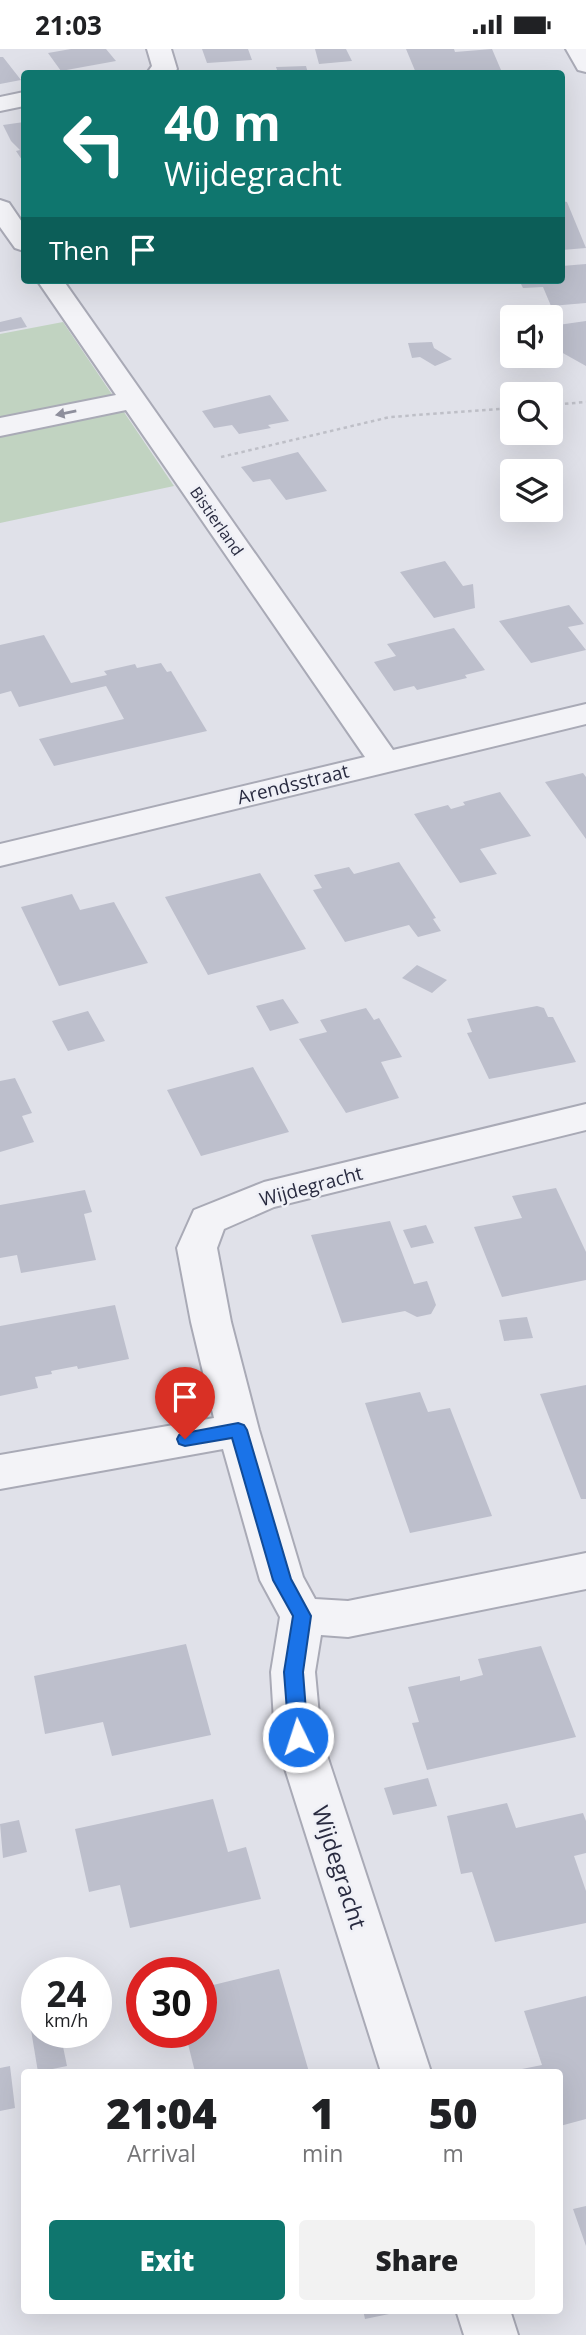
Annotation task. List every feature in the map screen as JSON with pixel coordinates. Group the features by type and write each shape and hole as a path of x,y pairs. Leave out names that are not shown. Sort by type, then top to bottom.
{"street":[{"path":"159,49 163,70"},
{"path":"578,49 586,65"},
{"path":"0,104 21,100"},
{"path":"0,208 21,240"},
{"path":"0,252 21,246"},
{"name":"Bistierland","path":"53,284 385,762"},
{"path":"0,427 133,400"},
{"name":"Arendsstraat","path":"0,855 586,713"},
{"name":"Wijdegracht","path":"405,2069 298,1737 293,1672 302,1616 282,1580 238,1430 211,1322 197,1248 208,1220 264,1196 586,1117"},
{"path":"0,1472 238,1430"},
{"path":"302,1616 348,1619 586,1571"},
{"path":"484,2314 491,2335"}],"path":[{"path":"563,404 586,402"},
{"path":"180,466 390,417 500,409"}],"green space":[{"path":"63,322 174,486 0,523 0,334"}],"building":[{"path":"71,49 106,49 116,61 60,70 48,53"},
{"path":"202,49 248,49 252,60 207,63"},
{"path":"315,49 346,49 352,61 319,64"},
{"path":"406,49 454,49 455,52 492,49 501,70 415,70"},
{"path":"0,57 3,57 21,80 0,84"},
{"path":"306,66 307,70 277,70 276,67"},
{"path":"21,122 21,158 16,151 20,150 11,141 3,125"},
{"path":"565,202 567,202 586,248 565,250"},
{"path":"586,264 586,303 551,305 543,287 523,288 521,284 565,284 565,266"},
{"path":"21,317 27,327 0,332 0,322"},
{"path":"586,321 586,366 563,353 563,324"},
{"path":"432,342 434,348 452,359 435,366 420,357 412,358 408,343"},
{"path":"270,395 289,421 268,425 271,428 239,434 232,425 214,428 202,411"},
{"path":"298,452 327,491 286,500 270,479 253,482 241,467"},
{"path":"445,561 463,586 473,584 475,608 434,618 400,572"},
{"path":"569,605 584,624 568,627 586,650 531,663 499,621"},
{"path":"454,628 485,670 465,675 467,678 417,690 414,686 394,691 374,662 396,656 387,644"},
{"path":"44,635 71,683 107,675 104,671 135,664 137,668 161,663 167,672 171,671 207,731 54,766 39,739 124,719 106,686 19,707 11,691 0,694 0,645"},
{"path":"583,773 586,777 586,839 545,782"},
{"path":"500,792 531,836 480,849 497,874 460,883 414,814 448,805 451,809 465,805 463,802"},
{"path":"399,862 436,918 433,919 441,931 418,937 409,925 345,942 313,890 322,888 314,875 349,867 354,874"},
{"path":"260,873 306,949 208,975 165,897"},
{"path":"72,894 80,910 114,902 148,963 59,986 21,907"},
{"path":"417,965 447,980 432,993 402,978"},
{"path":"283,999 299,1023 270,1031 256,1006"},
{"path":"537,1006 544,1008 548,1017 553,1017 576,1062 489,1079 467,1033 472,1032 467,1019"},
{"path":"366,1008 374,1020 379,1018 402,1057 381,1062 399,1098 346,1113 299,1039 327,1032 320,1020"},
{"path":"88,1011 105,1041 68,1051 52,1021"},
{"path":"253,1067 289,1132 201,1156 167,1090"},
{"path":"15,1078 32,1113 22,1116 34,1142 0,1152 0,1081"},
{"path":"556,1188 586,1252 586,1280 502,1297 474,1227 522,1218 512,1196"},
{"path":"85,1190 92,1212 84,1214 96,1260 21,1273 17,1255 0,1258 0,1205"},
{"path":"390,1221 414,1284 427,1281 436,1305 431,1314 417,1317 405,1311 342,1323 311,1235"},
{"path":"426,1225 434,1243 411,1248 403,1230"},
{"path":"115,1305 129,1359 78,1369 77,1366 51,1371 52,1374 35,1377 38,1388 0,1396 0,1326"},
{"path":"527,1317 533,1338 504,1341 499,1320"},
{"path":"586,1385 586,1499 581,1499 540,1394"},
{"path":"420,1392 428,1412 450,1408 492,1516 410,1533 365,1403"},
{"path":"186,1644 211,1735 112,1756 103,1722 45,1734 34,1676"},
{"path":"541,1646 576,1737 427,1770 412,1723 419,1722 408,1687 460,1676 460,1681 483,1675 478,1659"},
{"path":"428,1778 437,1806 393,1815 384,1788"},
{"path":"213,1799 228,1852 246,1847 261,1899 130,1928 120,1885 89,1892 75,1829"},
{"path":"507,1803 516,1828 583,1813 586,1821 586,1853 574,1856 586,1891 586,1923 495,1942 472,1872 461,1874 447,1816"},
{"path":"19,1820 27,1852 3,1858 0,1824"},
{"path":"279,1969 308,2069 194,2069 189,2048 217,2048 217,1984"},
{"path":"586,1996 586,2119 563,2125 563,2069 522,2069 542,2065 524,2011"},
{"path":"34,2048 63,2048 67,2066 38,2069"},
{"path":"10,2066 15,2108 0,2111 0,2068"},
{"path":"586,2206 586,2246 573,2209"},
{"path":"364,2314 389,2314 365,2319"}],"route":[{"path":"185,1439 238,1430 282,1580 302,1616 293,1672 298,1737"}]}
